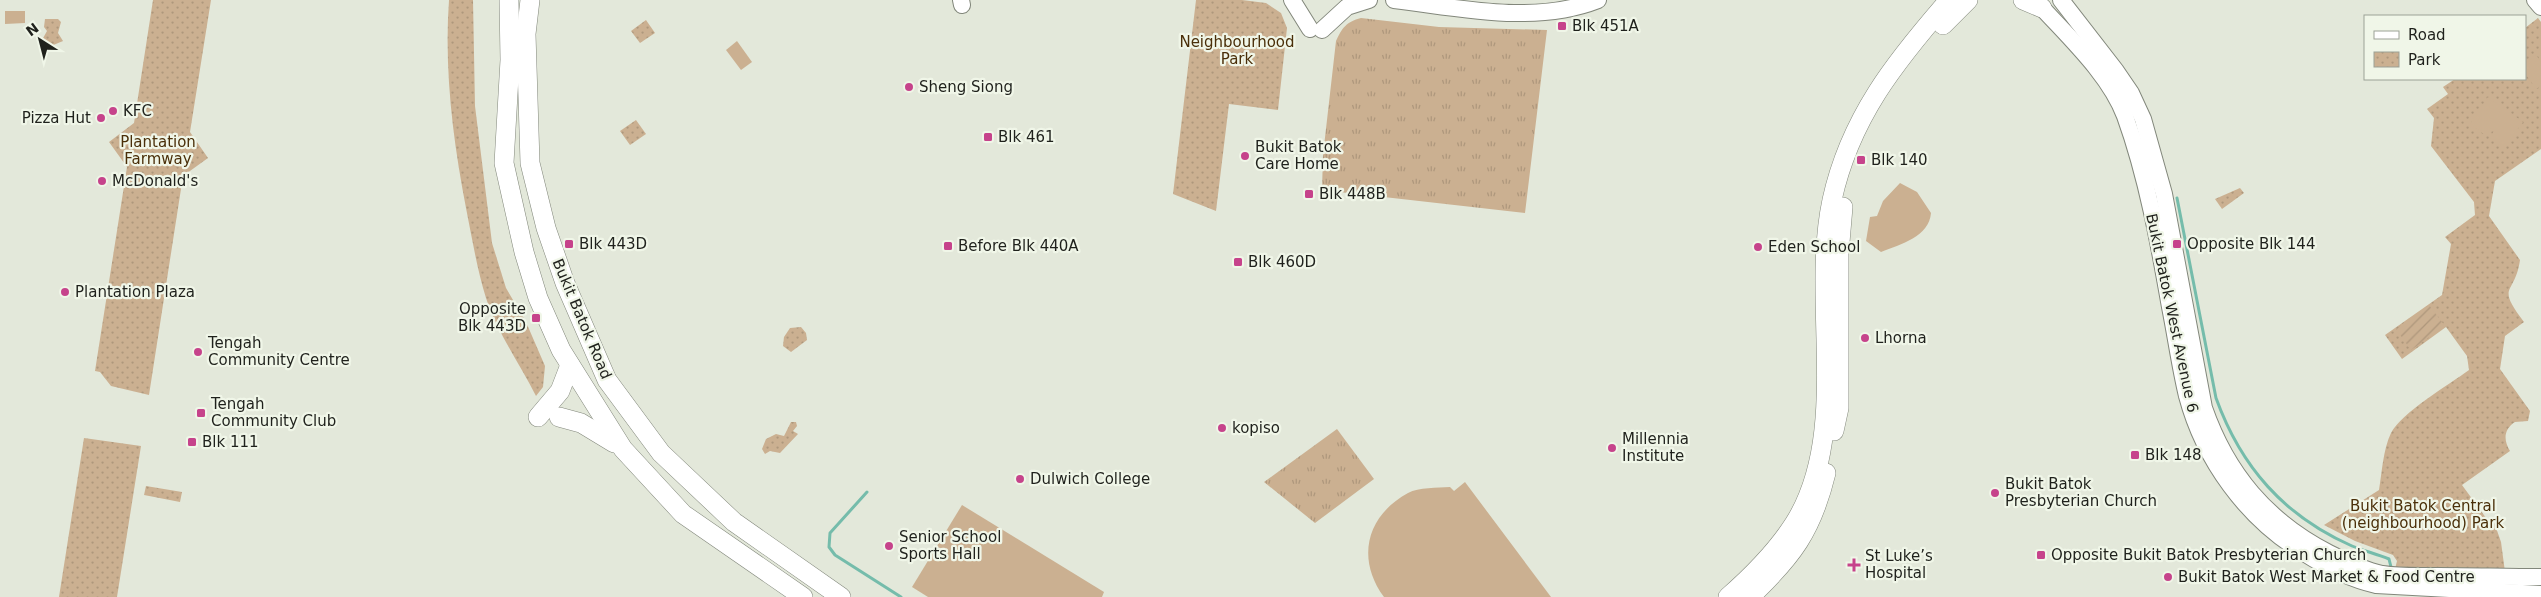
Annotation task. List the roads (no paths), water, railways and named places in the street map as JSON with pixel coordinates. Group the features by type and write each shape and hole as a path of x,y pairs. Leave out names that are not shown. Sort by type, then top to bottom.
{"main road":[{"name":"Bukit Batok Road","path":"509,0 510,60 504,163 524,252 538,298 570,365 623,449 683,514 803,597"},
{"name":"Bukit Batok Road","path":"530,0 526,34 530,163 546,228 565,283 607,380 661,454 727,516 840,597"},
{"path":"1292,0 1316,30 1347,7 1369,0"},
{"path":"1394,0 1540,14 1574,8 1598,0"},
{"path":"2023,0 2039,4"},
{"name":"Bukit Batok West Avenue 6","path":"2061,0 2131,93 2142,119 2164,194 2204,408 2210,426 2230,463 2256,501 2290,530 2317,547 2344,561 2380,574 2541,577"},
{"path":"2535,0 2541,6"},
{"path":"1728,597 1761,567 1794,523 1806,498 1818,463 1826,411 1825,250 1832,201 1847,147 1868,107 1894,67 1962,2"},
{"path":"1750,597 1790,556 1807,530 1819,502 1825,479 1839,408 1839,254 1843,208 1858,154 1886,98 1922,48 1962,2"},
{"name":"Bukit Batok West Avenue 6","path":"2039,4 2096,69 2124,114 2150,209 2188,397 2203,440 2245,506 2281,539 2328,567 2362,582 2376,585 2541,594"},
{"path":"538,417 560,391 570,365"},
{"path":"559,417 588,426 623,449"}],"waterway":[{"path":"2177,198 2216,398 2238,446 2268,487 2306,520 2352,546 2389,559 2391,567"},
{"path":"867,492 830,533 829,547 835,555 901,597"}],"place":[{"name":"Blk 451A","path":"1562,26"},
{"name":"Sheng Siong","path":"909,87"},
{"name":"KFC","path":"113,111"},
{"name":"Pizza Hut","path":"101,118"},
{"name":"Blk 461","path":"988,137"},
{"name":"Bukit Batok Care Home","path":"1245,156"},
{"name":"Blk 140","path":"1861,160"},
{"name":"McDonald's","path":"102,181"},
{"name":"Blk 448B","path":"1309,194"},
{"name":"Blk 443D","path":"569,244"},
{"name":"Opposite Blk 144","path":"2177,244"},
{"name":"Before Blk 440A","path":"948,246"},
{"name":"Eden School","path":"1758,247"},
{"name":"Blk 460D","path":"1238,262"},
{"name":"Plantation Plaza","path":"65,292"},
{"name":"Opposite Blk 443D","path":"536,318"},
{"name":"Lhorna","path":"1865,338"},
{"name":"Tengah Community Centre","path":"198,352"},
{"name":"Tengah Community Club","path":"201,413"},
{"name":"kopiso","path":"1222,428"},
{"name":"Blk 111","path":"192,442"},
{"name":"Millennia Institute","path":"1612,448"},
{"name":"Blk 148","path":"2135,455"},
{"name":"Dulwich College","path":"1020,479"},
{"name":"Bukit Batok Presbyterian Church","path":"1995,493"},
{"name":"Senior School Sports Hall","path":"889,546"},
{"name":"Opposite Bukit Batok Presbyterian Church","path":"2041,555"},
{"name":"St Luke’s Hospital","path":"1854,565"},
{"name":"Bukit Batok West Market & Food Centre","path":"2168,577"}],"park label":[{"name":"Neighbourhood Park","path":"1237,50"},
{"name":"Plantation Farmway","path":"158,150"},
{"name":"Bukit Batok Central (neighbourhood) Park","path":"2423,514"}]}
